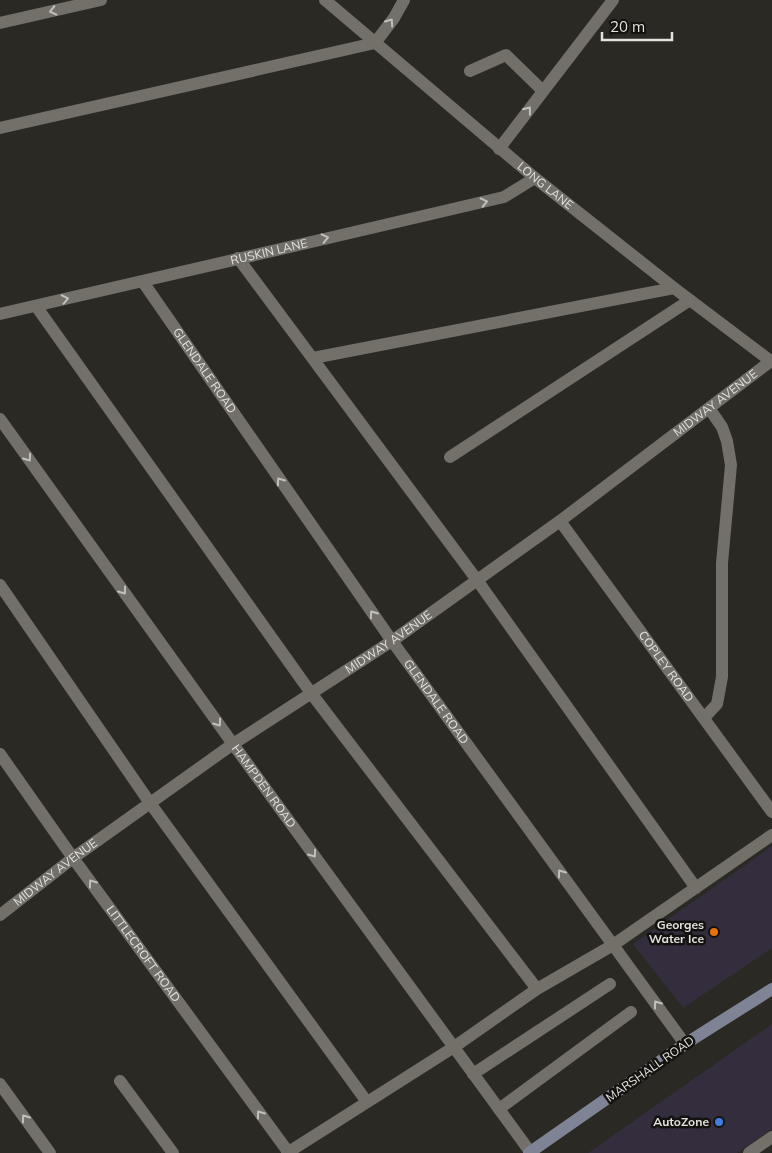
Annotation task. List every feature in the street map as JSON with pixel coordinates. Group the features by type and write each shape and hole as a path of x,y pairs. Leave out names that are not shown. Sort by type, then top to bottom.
{"main road":[{"name":"MARSHALL ROAD","path":"530,1153 685,1044 772,989"}],"street":[{"path":"0,22 74,3 101,0"},
{"name":"LONG LANE","path":"325,0 499,149 674,288 772,361"},
{"path":"0,128 375,43 394,18 404,0"},
{"path":"499,149 613,0"},
{"path":"470,70 506,55 543,91"},
{"name":"RUSKIN LANE","path":"0,314 504,197 535,178"},
{"path":"238,258 477,580 696,888"},
{"name":"GLENDALE ROAD","path":"143,282 392,641 685,1044"},
{"path":"313,358 674,288"},
{"path":"450,456 690,300"},
{"path":"36,306 312,693 537,989"},
{"name":"MIDWAY AVENUE","path":"1,911 233,744 392,641 560,520 772,361"},
{"path":"704,718 716,704 722,678 722,563 730,465 728,441 722,427 709,408"},
{"name":"HAMPDEN ROAD","path":"0,419 530,1153"},
{"name":"COPLEY ROAD","path":"560,520 772,812"},
{"path":"0,586 150,803 367,1102"},
{"name":"LITTLECROFT ROAD","path":"0,754 73,858 288,1153"},
{"path":"288,1153 454,1047 537,989 613,945 772,835"},
{"path":"473,1074 610,984"},
{"path":"499,1109 631,1012"},
{"path":"120,1081 173,1153"},
{"path":"0,1084 50,1153"},
{"path":"749,1153 772,1137"}],"shaded area":[{"name":"Georges Water Ice","path":"772,846 772,948 683,1008 633,944"},
{"path":"772,1024 772,1129 737,1153 588,1153"}],"place":[{"name":"Georges Water Ice","path":"714,932"},
{"name":"AutoZone","path":"719,1122"}]}
